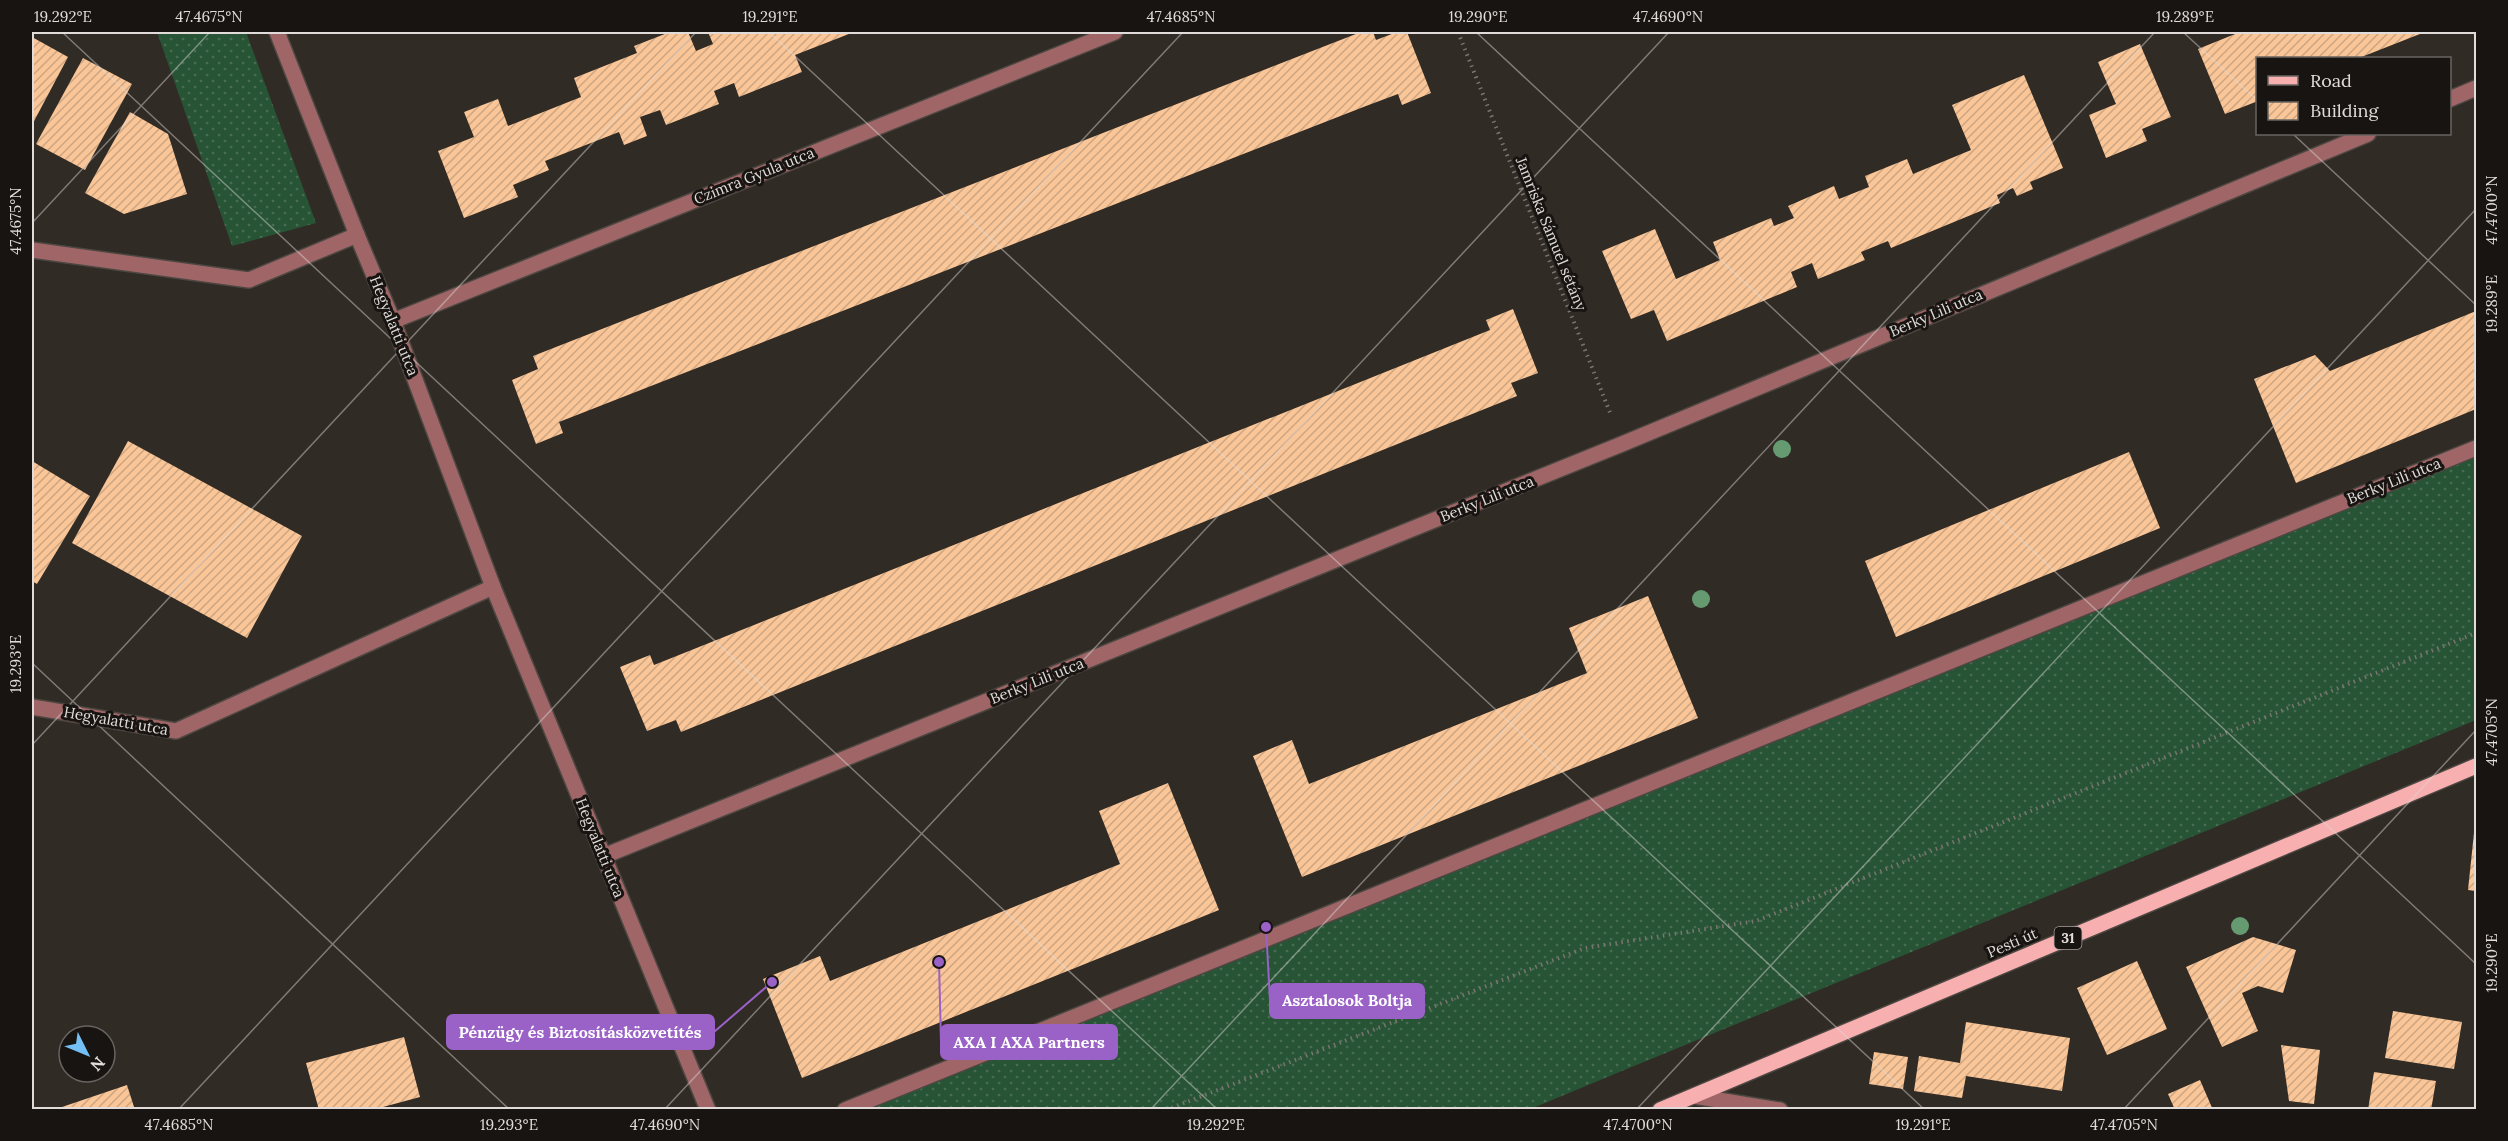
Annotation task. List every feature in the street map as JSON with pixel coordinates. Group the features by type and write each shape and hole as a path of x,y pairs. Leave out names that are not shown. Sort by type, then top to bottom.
{"main road":[{"name":"Pesti út","path":"1660,1110 2476,766"}],"street":[{"name":"Hegyalatti utca","path":"278,32 393,321 493,587 708,1110"},
{"name":"Czimra Gyula utca","path":"393,321 1115,32"},
{"path":"2451,99 2476,88"},
{"name":"Berky Lili utca","path":"603,856 1623,444 2366,135"},
{"path":"32,250 249,280 357,235"},
{"name":"Berky Lili utca","path":"844,1110 2476,448"},
{"name":"Hegyalatti utca","path":"32,707 176,731 493,587"},
{"path":"1694,1096 1780,1110"}],"path":[{"name":"Jamriska Sámuel sétány","path":"1458,32 1623,444"},
{"path":"1166,1110 1585,948 1755,921 2476,633"}],"green space":[{"path":"157,32 246,32 316,223 232,246"},
{"path":"2476,448 2476,720 1528,1110 845,1110"}],"building":[{"path":"670,32 688,32 696,51 713,44 708,32 854,32 795,55 802,72 739,97 734,83 714,91 719,104 666,125 660,110 640,117 647,136 624,145 619,132 545,161 549,170 513,185 518,197 464,218 438,151 474,137 464,112 498,99 508,126 581,97 574,78 637,53 634,46"},
{"path":"1361,32 1373,32 1376,40 1397,32 1407,32 1431,93 1402,105 1398,94 1366,106 559,422 563,433 536,444 512,380 538,369 533,356"},
{"path":"2240,32 2425,32 2362,57 2256,57 2256,102 2225,114 2198,49"},
{"path":"32,37 68,57 32,125"},
{"path":"2140,44 2171,117 2142,129 2147,141 2106,158 2089,115 2116,104 2098,62"},
{"path":"83,58 132,84 85,170 36,144"},
{"path":"2024,75 2063,168 2030,182 2033,189 2017,196 2013,188 1997,195 2000,203 1891,248 1888,241 1861,252 1865,260 1818,279 1812,263 1791,272 1797,287 1667,341 1654,310 1631,319 1602,251 1655,229 1676,279 1720,260 1713,242 1771,218 1774,226 1794,218 1788,206 1834,186 1839,199 1869,187 1865,176 1907,159 1913,174 1971,150 1952,105"},
{"path":"130,112 168,134 187,194 124,214 85,193"},
{"path":"1513,309 1538,373 1511,383 1517,396 681,732 676,720 647,731 620,667 650,655 654,665 1490,330 1486,320"},
{"path":"2476,311 2476,409 2296,483 2254,379 2315,355 2330,371"},
{"path":"128,441 302,536 247,638 72,543"},
{"path":"2129,452 2160,528 1896,637 1865,561"},
{"path":"32,461 90,496 37,584 32,581"},
{"path":"1648,596 1698,718 1302,877 1253,756 1292,740 1309,784 1587,673 1569,628"},
{"path":"1168,783 1219,910 802,1078 763,979 820,956 830,981 1120,864 1099,811"},
{"path":"2474,833 2476,833 2476,891 2468,890"},
{"path":"2253,937 2296,950 2283,993 2258,986 2242,993 2258,1031 2222,1047 2186,967"},
{"path":"2137,961 2167,1029 2107,1055 2077,988"},
{"path":"2393,1011 2462,1022 2454,1069 2385,1058"},
{"path":"1966,1022 2070,1038 2062,1091 1966,1076 1962,1098 1914,1091 1919,1056 1960,1063"},
{"path":"404,1037 420,1097 372,1110 319,1110 306,1063"},
{"path":"2281,1045 2320,1050 2314,1104 2289,1101"},
{"path":"1874,1052 1908,1057 1903,1089 1869,1084"},
{"path":"2374,1072 2436,1081 2431,1110 2368,1110"},
{"path":"2200,1080 2213,1110 2175,1110 2168,1094"},
{"path":"127,1085 135,1110 56,1110 56,1109"}],"place":[{"name":"Asztalosok Boltja","path":"1266,927"},
{"name":"AXA I AXA Partners","path":"939,962"},
{"name":"Pénzügy és Biztosításközvetítés","path":"772,982"}]}
